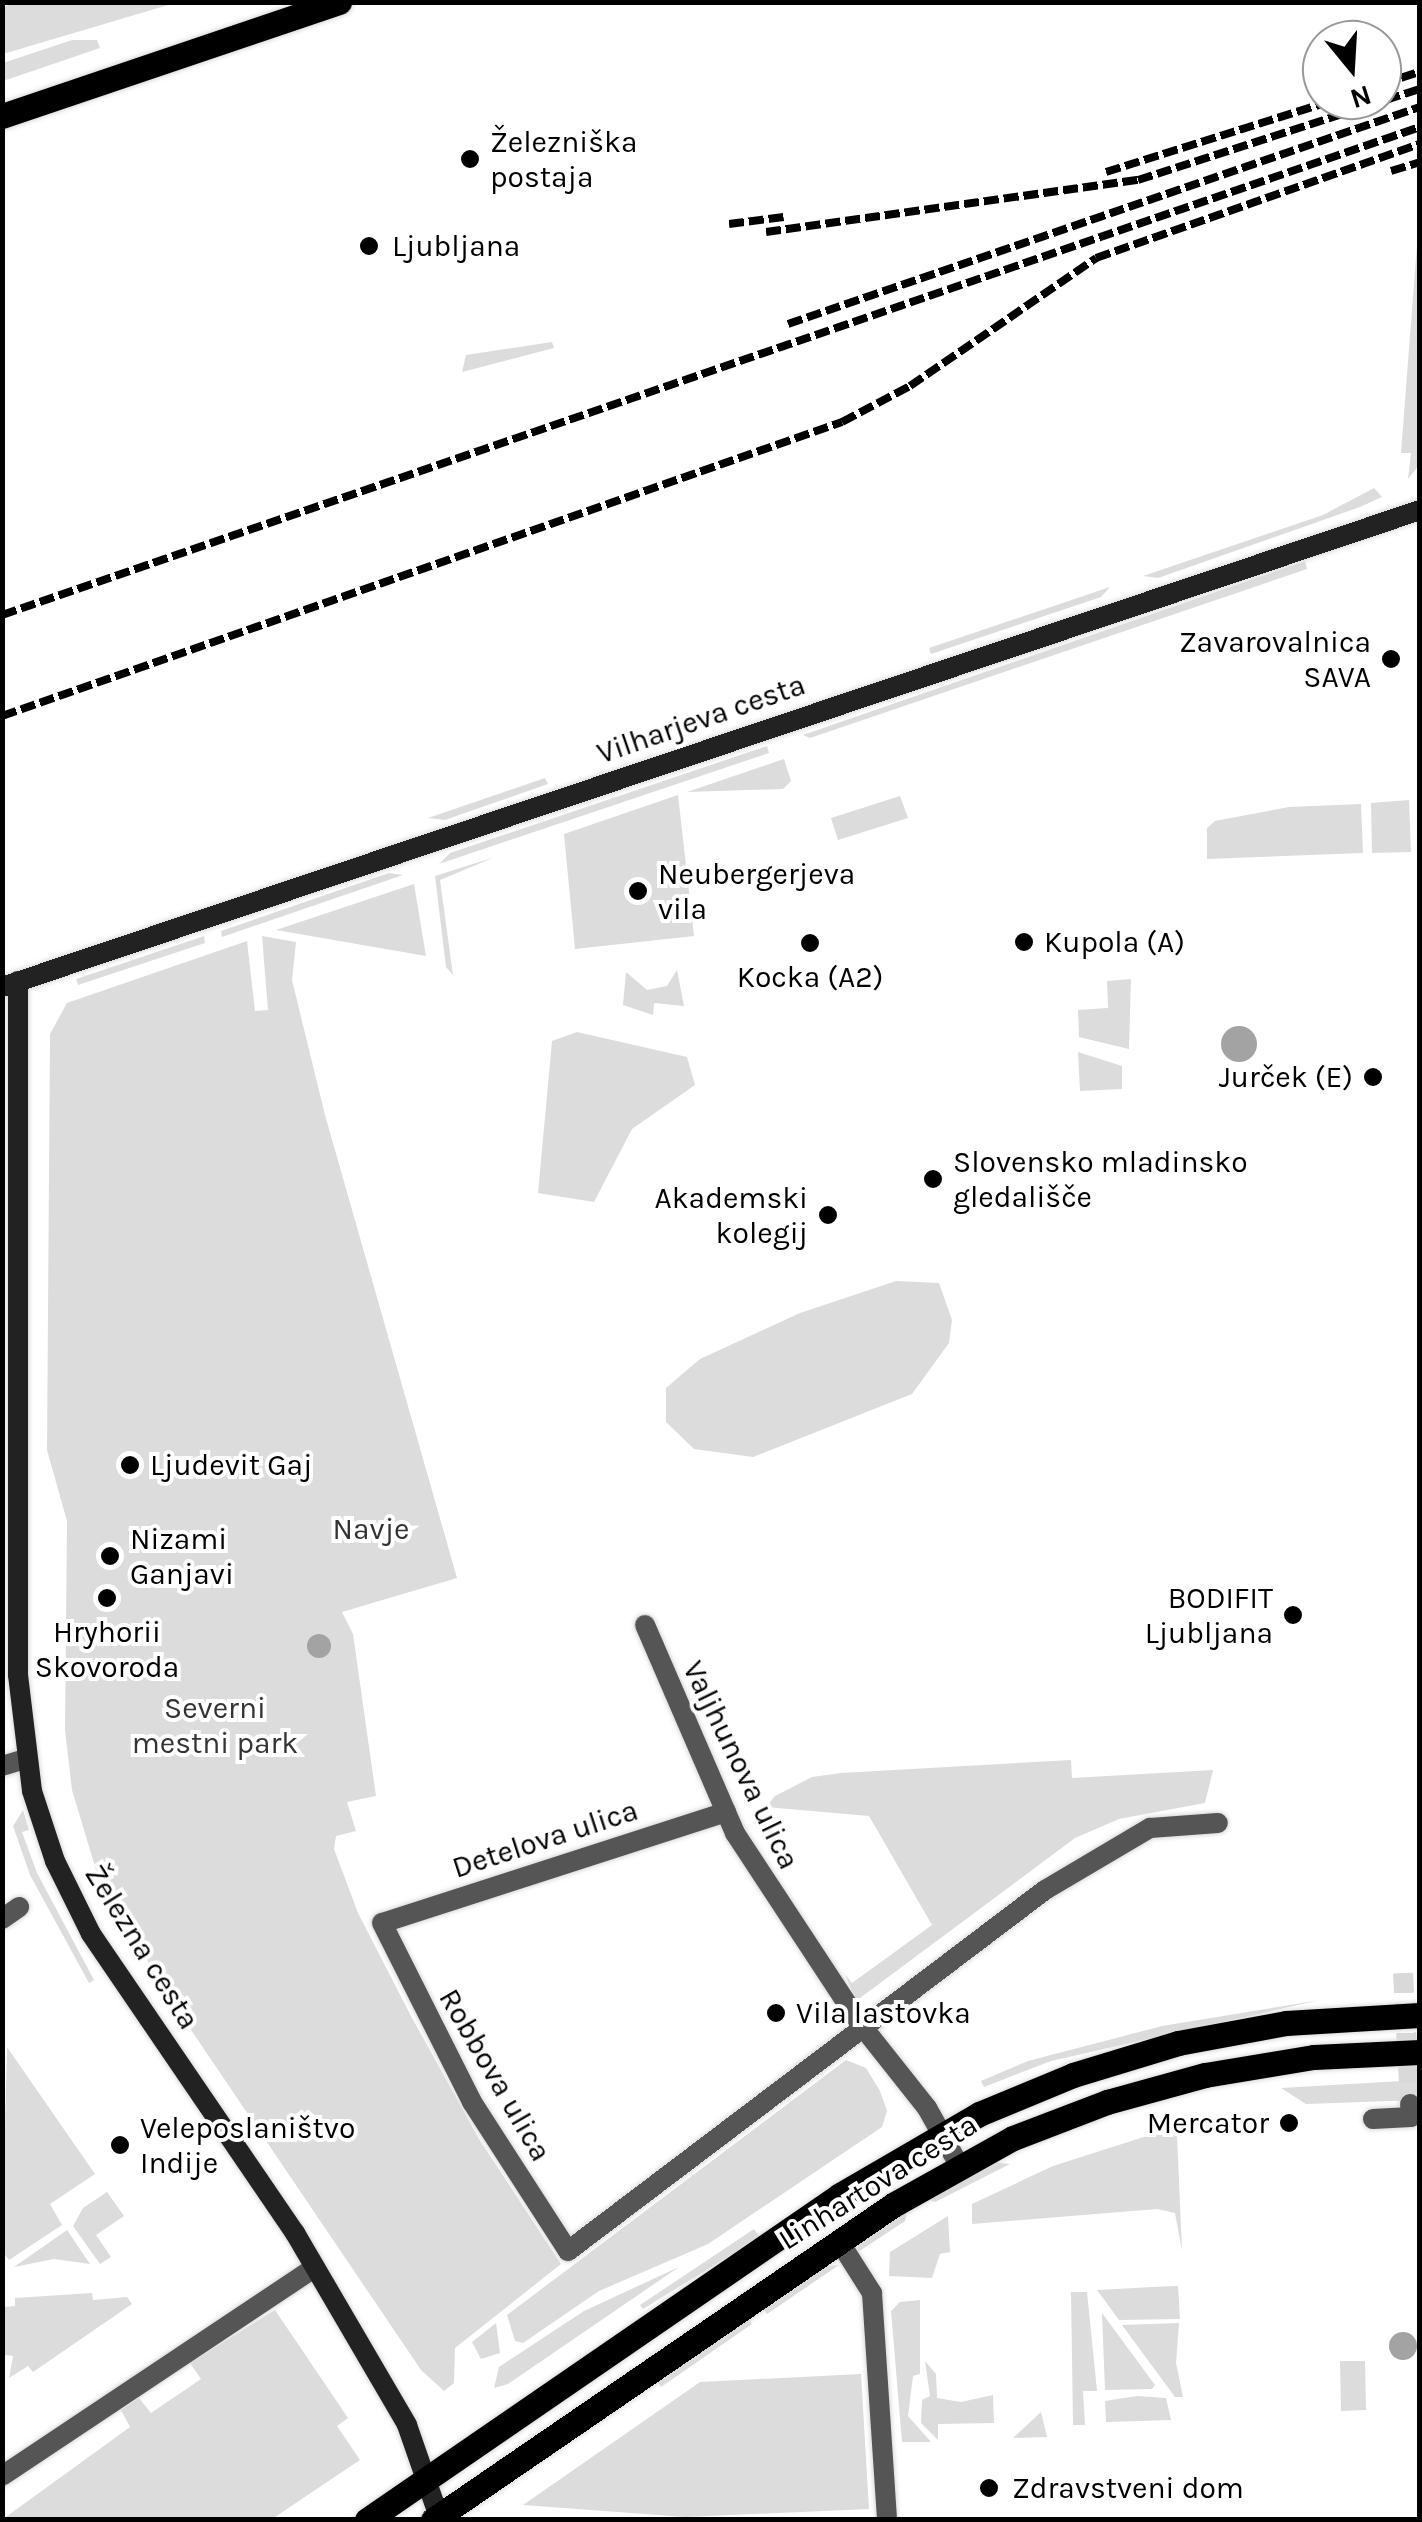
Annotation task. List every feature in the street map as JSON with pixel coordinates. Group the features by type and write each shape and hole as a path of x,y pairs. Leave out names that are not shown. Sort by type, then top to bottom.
{"main road":[{"path":"2,116 339,2"},
{"name":"Linhartova cesta","path":"367,2520 941,2133 1073,2074 1178,2042 1286,2023 1420,2015"},
{"name":"Linhartova cesta","path":"437,2518 839,2241 959,2165 1075,2112 1172,2082 1278,2062 1420,2052"}],"street":[{"name":"Vilharjeva cesta","path":"10,984 1420,510"},
{"name":"Železna cesta","path":"10,984 8,1260 18,1674 25,1759 55,1861 91,1934 315,2268 407,2425 429,2476 437,2518"},
{"name":"Valjhunova ulica","path":"645,1625 726,1812 769,1890 862,2026"},
{"path":"2,1766 25,1759"},
{"name":"Detelova ulica","path":"382,1923 726,1812"},
{"path":"862,2026 1126,1838 1177,1822 1218,1823"},
{"name":"Robbova ulica","path":"382,1923 472,2102 568,2251 862,2026"},
{"name":"Linhartova cesta","path":"862,2026 941,2133"},
{"path":"1373,2119 1411,2117 1410,2104"},
{"path":"941,2133 959,2165"},
{"path":"839,2241 872,2293 887,2520"},
{"path":"2,2476 315,2268"}],"green space":[{"path":"15,2 175,3 3,54 3,7"},
{"path":"72,40 97,40 100,48 3,81 3,63"},
{"path":"1417,245 1420,464 1408,479 1411,453 1401,453"},
{"path":"552,342 554,348 462,372 466,355"},
{"path":"1374,488 1382,497 1360,507 1158,578 1143,576 1323,515"},
{"path":"1305,561 1307,569 810,738 803,735"},
{"path":"1110,587 1101,597 931,654 929,648"},
{"path":"767,746 769,753 439,864 450,853"},
{"path":"784,759 791,781 783,789 687,792"},
{"path":"545,778 548,784 445,820 428,818"},
{"path":"678,795 694,936 575,949 564,834"},
{"path":"900,796 908,818 838,840 831,818"},
{"path":"1409,800 1411,852 1372,853 1371,803"},
{"path":"1361,804 1363,853 1207,859 1207,828 1215,821 1289,807"},
{"path":"495,857 440,880 453,975 446,967 435,876"},
{"path":"389,873 403,875 222,937 221,931"},
{"path":"414,884 426,956 276,930"},
{"path":"204,936 205,943 78,985 76,979"},
{"name":"Severni mestni park","path":"262,936 296,942 292,980 325,1115 457,1578 342,1612 353,1634 376,1796 347,1802 356,1831 336,1836 334,1849 358,1913 411,2016 479,2139 561,2264 455,2348 454,2383 444,2391 421,2370 164,1990 96,1870 72,1790 65,1730 67,1521 47,1450 50,1034 67,1003 247,941 255,1011 268,1010"},
{"path":"677,970 684,1006 654,1003 653,1015 623,1005 626,972 647,990 667,986"},
{"path":"1131,979 1129,1049 1079,1037 1078,1010 1108,1008 1107,981"},
{"path":"577,1032 687,1057 695,1085 632,1129 594,1202 538,1193 552,1041"},
{"path":"1078,1052 1122,1066 1122,1089 1080,1091"},
{"path":"896,1281 939,1283 952,1320 949,1343 912,1394 753,1457 694,1449 666,1422 666,1388 700,1359 800,1313"},
{"path":"1071,1760 1072,1778 1213,1770 1205,1803 1119,1819 1075,1838 856,2001 845,1974 852,1983 932,1925 869,1816 766,1807 775,1796 812,1777 841,1773"},
{"path":"23,1810 29,1830 22,1832 37,1873 94,1980 89,1983 30,1875 13,1826"},
{"path":"1320,2000 1051,2061 984,2087 981,2081 1028,2061 1162,2026"},
{"path":"7,2047 95,2174 50,2204 62,2225 9,2260 2,2251"},
{"path":"846,2060 866,2068 880,2091 887,2111 882,2127 708,2244 599,2291 523,2343 515,2341 507,2315"},
{"path":"1419,2080 1419,2100 1306,2104 1281,2088"},
{"path":"1150,2135 1177,2135 1182,2251 1175,2213 1157,2209 972,2224 972,2204 1053,2166"},
{"path":"990,2162 1010,2164 935,2202 925,2198"},
{"path":"107,2192 124,2216 96,2235 111,2257 100,2264 73,2226 83,2208"},
{"path":"907,2209 905,2221 858,2252 858,2243"},
{"path":"948,2216 950,2252 940,2254 932,2278 889,2276 890,2252"},
{"path":"754,2229 760,2237 643,2309 640,2305"},
{"path":"67,2230 90,2264 54,2259 14,2267"},
{"path":"839,2265 767,2314 762,2307 822,2267"},
{"path":"679,2267 508,2384 494,2388 499,2367 584,2311"},
{"path":"1178,2286 1180,2319 1119,2320 1097,2290"},
{"path":"1071,2292 1087,2292 1097,2391 1083,2391 1085,2425 1073,2425"},
{"path":"92,2293 93,2300 127,2297 132,2304 33,2372 28,2366 9,2378 13,2356 5,2355 3,2382 3,2307 15,2306 15,2298"},
{"path":"920,2300 920,2374 913,2376 908,2416 931,2442 902,2442 891,2311 900,2302"},
{"path":"275,2310 348,2418 337,2426 360,2460 272,2519 3,2519 130,2427 121,2410 139,2398 151,2413 201,2379 190,2363"},
{"path":"1102,2313 1155,2385 1152,2389 1105,2390"},
{"path":"748,2317 752,2324 661,2387 656,2379"},
{"path":"496,2323 500,2353 481,2359 472,2342"},
{"path":"1179,2323 1176,2363 1183,2397 1175,2397 1122,2325"},
{"path":"925,2361 936,2374 937,2398 961,2402 993,2395 994,2423 938,2424 938,2440 921,2423 922,2400 930,2396"},
{"path":"1340,2361 1365,2361 1366,2410 1341,2411"},
{"path":"861,2374 869,2509 685,2517 523,2505 700,2382"},
{"path":"1137,2396 1166,2398 1171,2420 1106,2422 1105,2401"},
{"path":"1041,2412 1047,2437 1013,2438"}],"shaded area":[{"path":"1239,1026 1252,1031 1257,1044 1252,1057 1239,1062 1226,1057 1221,1044 1226,1031"},
{"path":"319,1634 328,1637 328,1655 319,1658 310,1655 307,1646 310,1637"},
{"path":"1403,2332 1413,2336 1417,2346 1413,2356 1403,2360 1393,2356 1389,2346 1393,2336"}],"tunnel":[{"path":"1403,1973 1410,2104 1420,2104"}],"railway":[{"path":"1402,78 1420,72"},
{"path":"766,232 1138,180 1420,89"},
{"path":"788,324 1420,107"},
{"path":"1106,172 1302,110"},
{"path":"2,615 1420,127"},
{"path":"2,716 842,422 910,386 1096,258 1420,144"},
{"path":"1391,171 1420,162"},
{"path":"729,224 784,217"}],"place":[{"name":"Železniška postaja","path":"470,159"},
{"name":"Ljubljana","path":"369,246"},
{"name":"Zavarovalnica SAVA","path":"1391,659"},
{"name":"Neubergerjeva vila","path":"638,891"},
{"name":"Kupola (A)","path":"1024,942"},
{"name":"Kocka (A2)","path":"810,943"},
{"name":"Jurček (E)","path":"1373,1077"},
{"name":"Slovensko mladinsko gledališče","path":"933,1179"},
{"name":"Akademski kolegij","path":"828,1215"},
{"name":"Ljudevit Gaj","path":"130,1465"},
{"name":"Nizami Ganjavi","path":"110,1556"},
{"name":"Hryhorii Skovoroda","path":"107,1598"},
{"name":"BODIFIT Ljubljana","path":"1293,1615"},
{"name":"Vila lastovka","path":"776,2013"},
{"name":"Mercator","path":"1289,2123"},
{"name":"Veleposlaništvo Indije","path":"120,2145"},
{"name":"Zdravstveni dom","path":"989,2488"}],"park label":[{"name":"Navje","path":"371,1529"}]}
